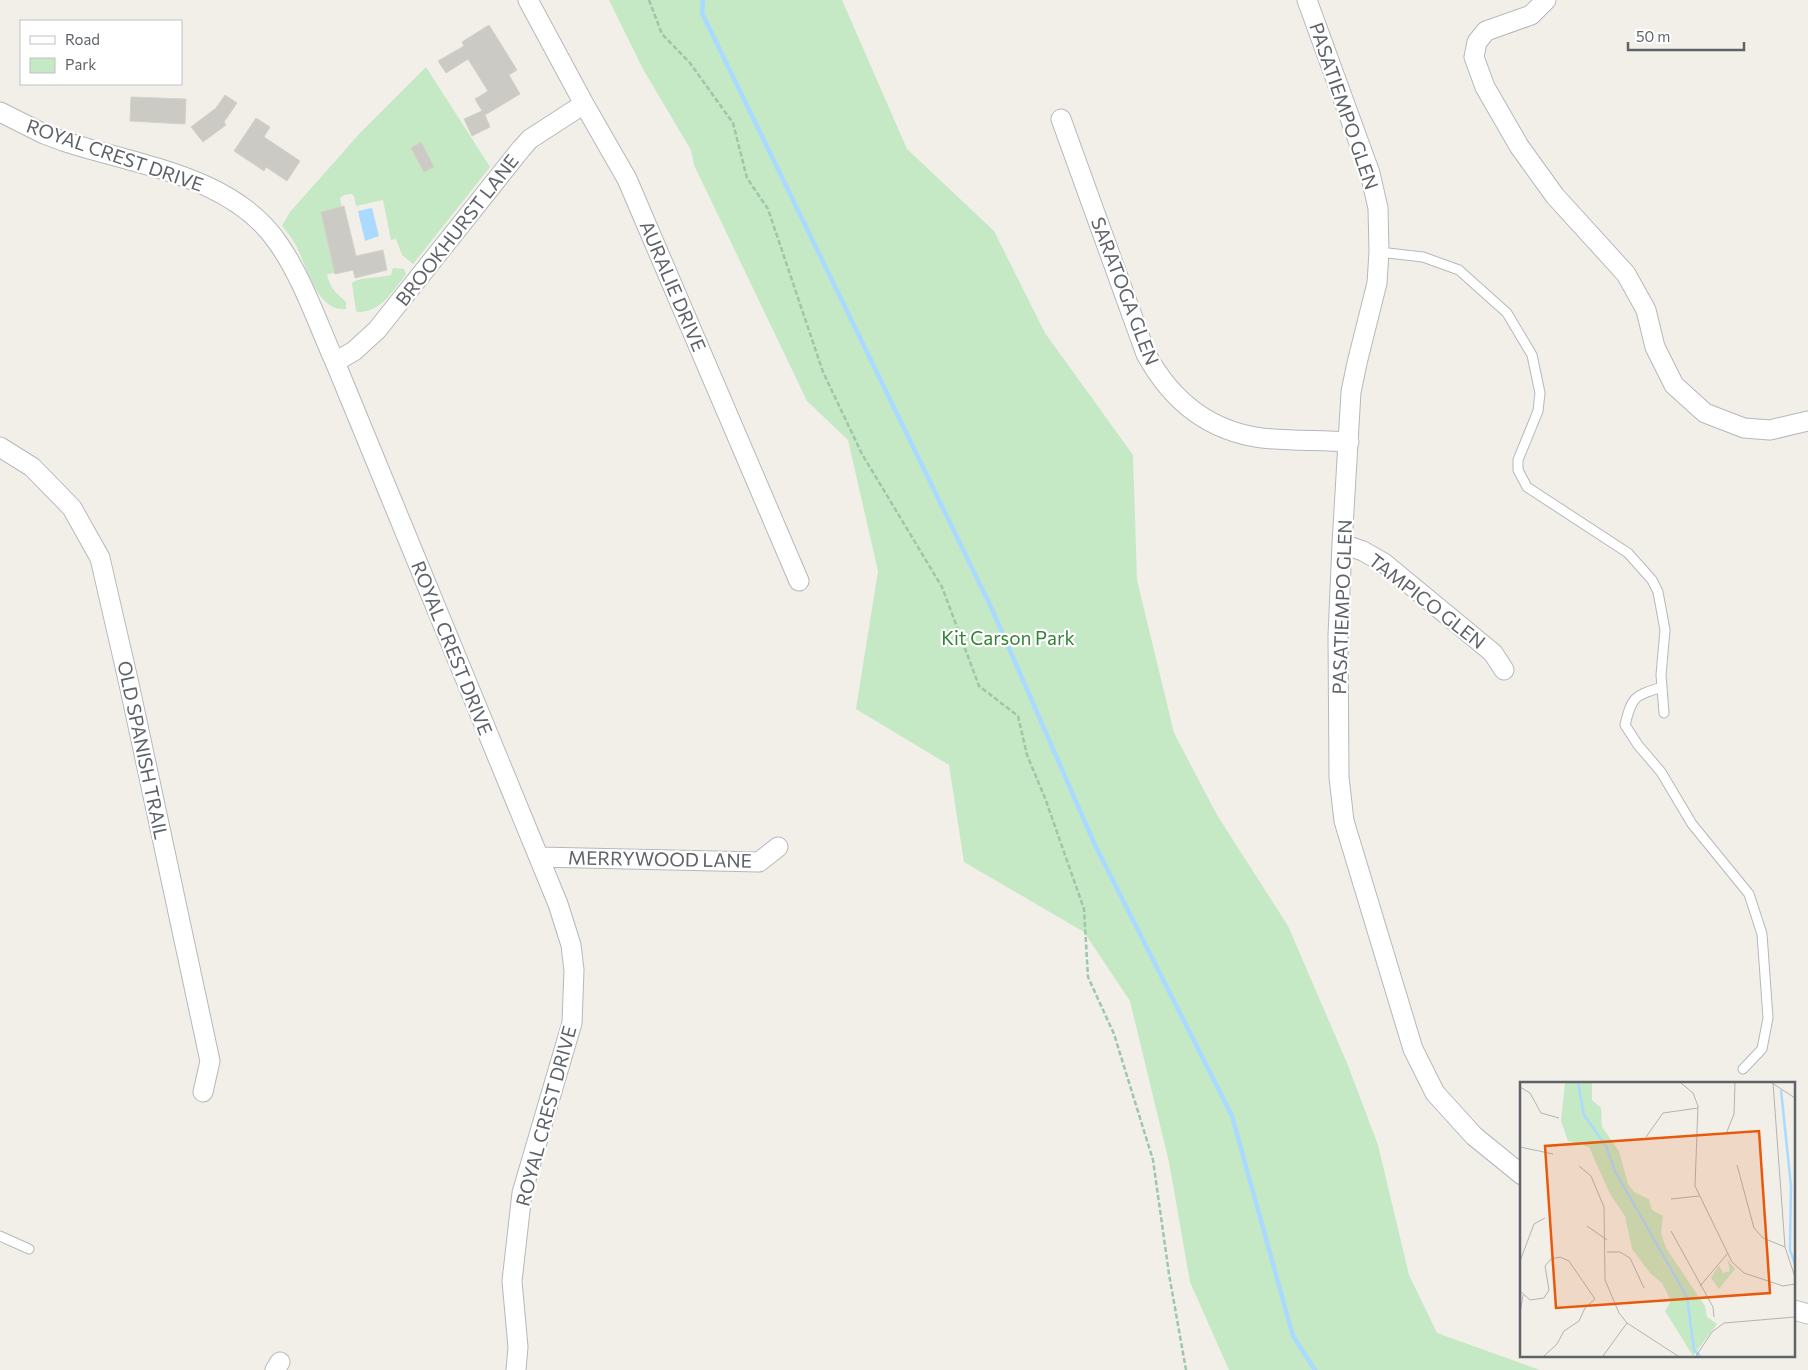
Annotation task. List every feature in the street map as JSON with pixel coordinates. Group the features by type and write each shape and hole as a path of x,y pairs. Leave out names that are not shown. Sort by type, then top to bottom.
{"street":[{"name":"AURALIE DRIVE","path":"528,0 627,179 799,581"},
{"name":"PASATIEMPO GLEN","path":"1307,0 1370,173 1378,208 1379,252 1377,283 1351,392 1350,442 1342,544 1338,646 1339,777 1344,820 1413,1049 1434,1093 1474,1136 1520,1173"},
{"path":"1546,0 1531,15 1486,31 1477,42 1474,57 1485,87 1519,146 1555,196 1626,274 1646,310 1655,347 1674,385 1705,413 1744,428 1770,430 1808,421"},
{"name":"BROOKHURST LANE","path":"335,362 345,357 377,330 520,149 530,139 584,104"},
{"name":"ROYAL CREST DRIVE","path":"0,112 44,134 63,141 206,185 236,202 262,224 276,241 287,257 302,286 335,362 539,857 558,904 571,945 574,970 572,1022 522,1193 512,1281 518,1347 516,1370"},
{"name":"SARATOGA GLEN","path":"1061,119 1146,354 1157,375 1187,407 1201,417 1239,433 1262,438 1350,442"},
{"name":"OLD SPANISH TRAIL","path":"0,446 32,466 72,508 100,558 210,1061 203,1092"},
{"name":"TAMPICO GLEN","path":"1342,544 1363,551 1384,563 1493,653 1504,670"},
{"name":"MERRYWOOD LANE","path":"539,857 759,862 778,847"}],"lane":[{"path":"1379,252 1424,256 1459,270 1507,313 1532,356 1540,393 1538,411 1518,460 1518,470 1526,487 1628,553 1652,580 1658,592 1665,630 1661,675 1664,713"},
{"path":"1662,687 1641,694 1630,705 1625,725 1638,745 1661,772 1692,824 1749,894 1762,934 1768,1018 1762,1049 1743,1069"},
{"path":"0,1236 29,1249"}],"path":[{"path":"649,0 662,34 690,63 733,123 747,178 768,209 823,372 862,454 942,587 979,686 1018,716 1027,755 1045,798 1084,909 1088,977 1114,1034 1153,1160 1169,1274 1186,1370"}],"green space":[{"name":"Kit Carson Park","path":"609,0 842,0 907,149 994,231 1045,333 1133,455 1137,580 1174,733 1217,815 1288,926 1347,1063 1378,1145 1409,1275 1437,1333 1540,1370 1229,1370 1190,1282 1169,1162 1130,1001 1084,932 964,862 949,765 856,709 878,571 848,440 807,401 694,165 691,150 643,69"},
{"path":"426,67 490,167 413,264 402,255 396,239 391,240 383,200 356,206 354,196 351,194 340,198 342,208 336,273 327,274 332,286 346,302 346,309 336,308 327,303 320,295 294,242 282,226 290,212 361,132"},
{"path":"393,268 404,269 406,274 386,299 373,309 356,311 352,283 359,280 391,275"}],"water":[{"path":"372,208 379,236 365,241 358,211"}],"building":[{"path":"489,25 517,70 509,75 520,94 485,115 490,127 472,136 464,119 482,111 475,99 488,91 468,59 446,73 438,61 464,46 462,42"},
{"path":"225,95 237,103 224,122 226,125 203,142 191,127 216,108"},
{"path":"131,97 186,99 185,124 130,121"},
{"path":"256,118 270,127 264,137 300,161 287,181 266,167 264,171 234,151"},
{"path":"421,142 434,167 424,172 411,148"},
{"path":"344,206 356,256 383,250 387,270 355,278 353,270 335,274 321,212"}],"waterway":[{"path":"703,0 702,13 991,607 1095,845 1232,1116 1293,1336 1315,1370"}]}
